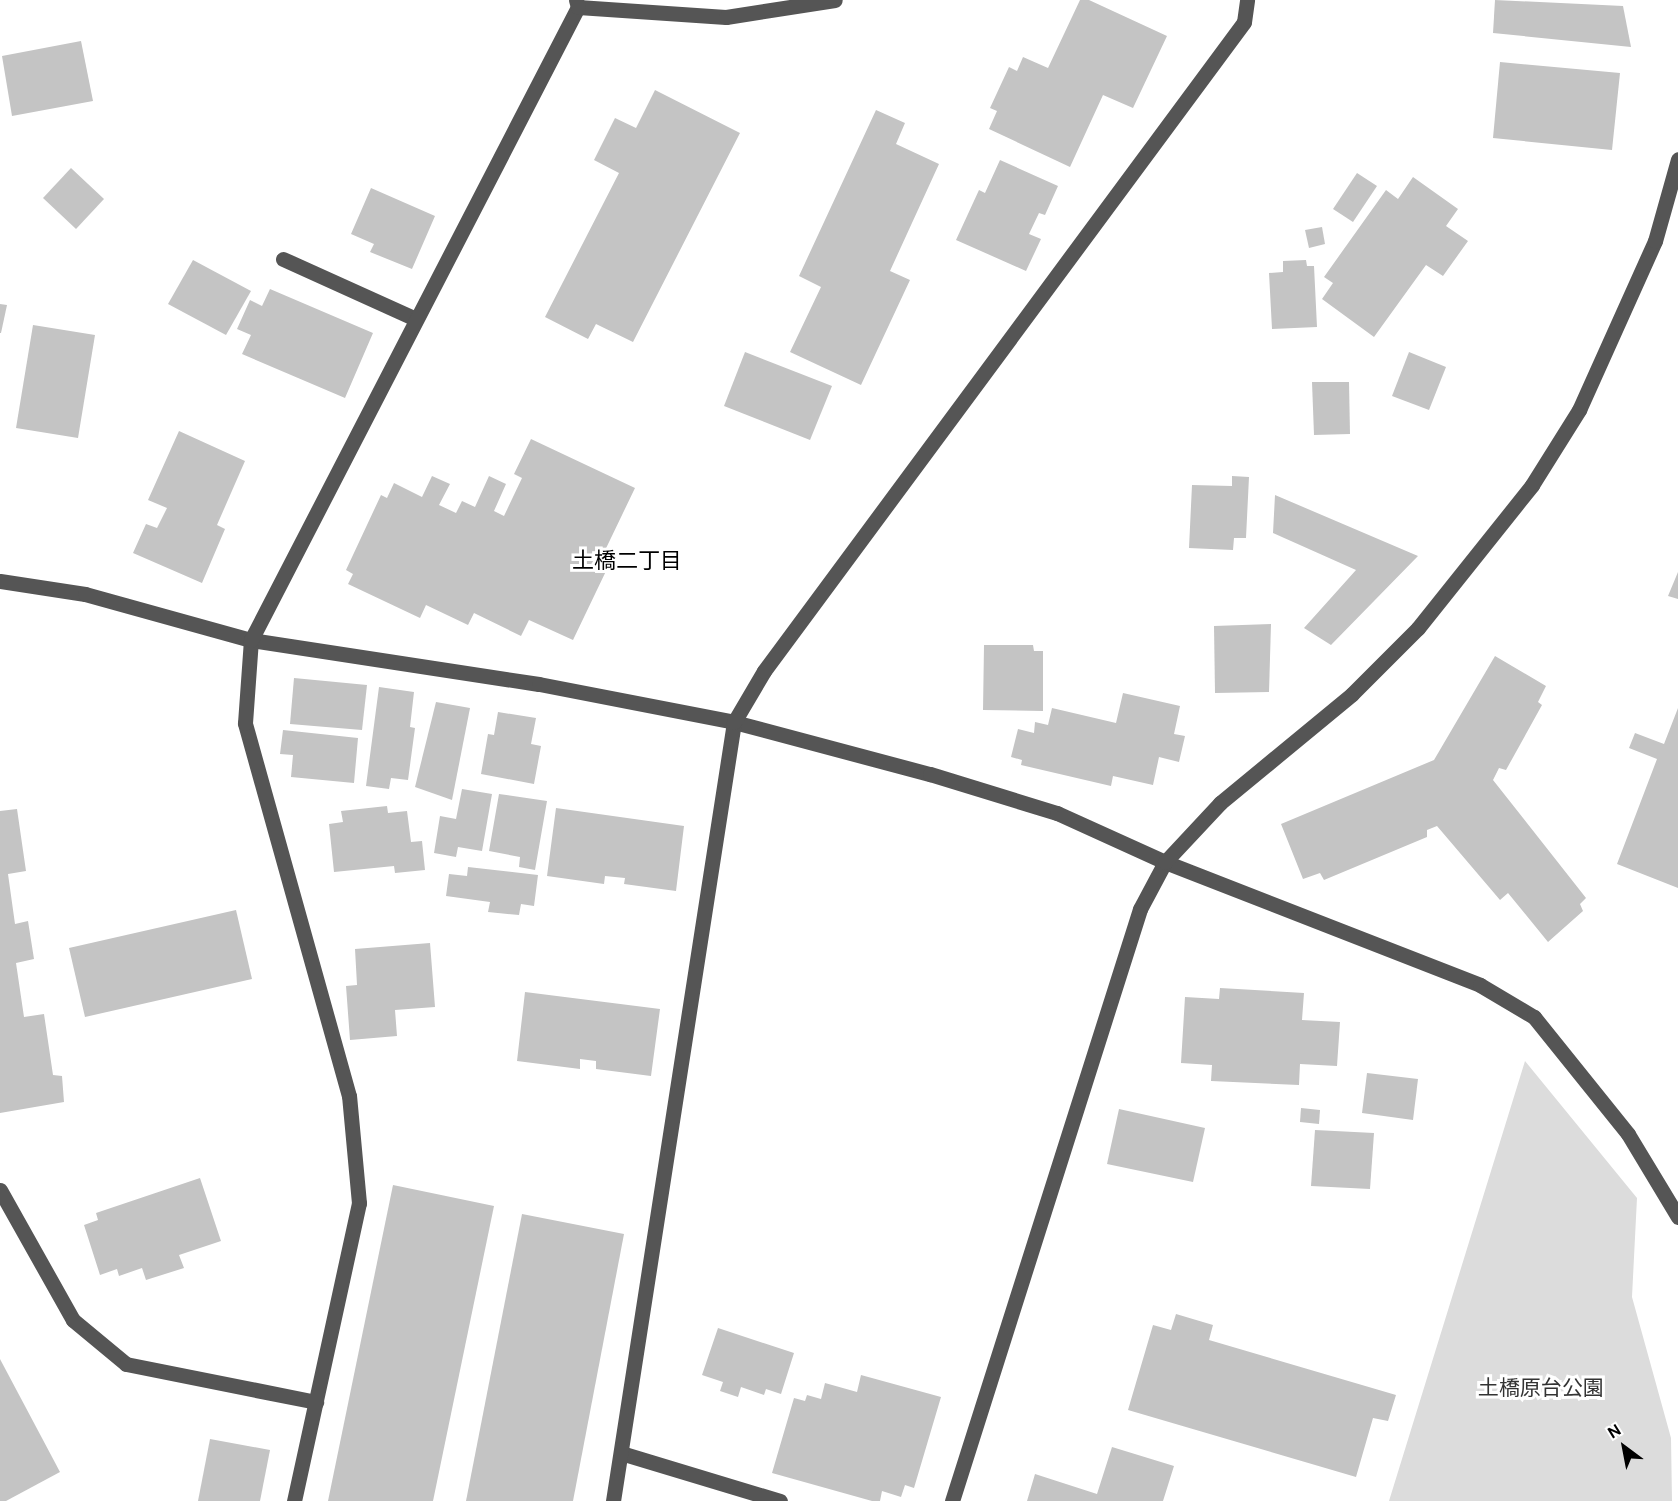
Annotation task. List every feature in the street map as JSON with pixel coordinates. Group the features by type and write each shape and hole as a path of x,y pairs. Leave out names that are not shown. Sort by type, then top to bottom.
{"street":[{"path":"294,1501 359,1203 349,1096 244,723 251,640 577,4 726,17 835,0"},
{"path":"613,1501 734,722 764,671 1244,22 1247,0"},
{"path":"952,1501 1140,909 1165,862 1220,803 1352,694 1418,628 1532,486 1579,410 1655,241 1678,159"},
{"path":"283,259 416,319"},
{"path":"0,581 85,594 251,640 539,684 734,722 930,774 1057,813 1165,862 1480,985 1534,1017 1628,1134 1678,1217"},
{"path":"0,1190 73,1320 126,1364 316,1402"},
{"path":"621,1453 780,1501"}],"green space":[{"name":"土橋原台公園","path":"1525,1061 1637,1198 1632,1297 1671,1438 1672,1501 1389,1501"}],"building":[{"path":"1080,0 1089,0 1167,36 1133,108 1103,95 1070,167 989,129 997,111 990,108 1009,67 1017,71 1023,57 1048,68"},
{"path":"1495,0 1623,6 1631,47 1493,33"},
{"path":"81,41 93,101 12,116 2,56"},
{"path":"1500,62 1620,73 1612,150 1493,138"},
{"path":"655,90 740,133 633,342 596,324 588,339 545,317 619,173 594,160 615,118 636,128"},
{"path":"876,110 905,123 896,144 939,164 890,271 910,280 861,385 790,352 821,287 799,276"},
{"path":"1000,160 1058,186 1045,215 1039,213 1029,234 1041,239 1026,271 956,240 979,190 985,193"},
{"path":"71,168 104,199 76,229 43,198"},
{"path":"1357,173 1377,186 1353,222 1333,209"},
{"path":"1413,177 1458,209 1446,226 1468,241 1443,276 1426,265 1374,337 1322,299 1333,283 1324,277 1386,190 1398,199"},
{"path":"371,188 435,216 412,269 370,252 374,244 351,234"},
{"path":"1322,227 1325,244 1309,248 1305,230"},
{"path":"193,260 251,291 226,335 168,304"},
{"path":"1306,260 1307,266 1314,266 1317,327 1272,329 1269,273 1283,272 1283,261"},
{"path":"270,289 373,333 345,398 242,354 251,335 237,329 250,300 262,306"},
{"path":"0,304 7,305 1,333 0,333"},
{"path":"33,325 95,335 78,438 16,428"},
{"path":"745,352 832,386 810,440 724,406"},
{"path":"1409,352 1446,367 1429,410 1392,396"},
{"path":"1312,382 1349,382 1350,434 1314,435"},
{"path":"179,431 245,461 217,525 225,529 202,583 133,553 146,524 157,528 167,508 148,500"},
{"path":"531,439 635,488 598,565 607,569 573,640 529,620 521,636 474,613 468,625 426,605 420,618 348,584 353,574 346,570 381,495 387,498 394,483 422,497 432,476 450,484 439,505 456,513 462,501 475,507 489,476 506,484 494,511 504,516 522,478 514,474"},
{"path":"1232,476 1249,477 1246,538 1234,538 1233,550 1189,548 1192,485 1232,486"},
{"path":"1275,495 1418,556 1331,645 1304,628 1356,570 1273,533"},
{"path":"1678,572 1678,599 1668,596"},
{"path":"1271,624 1269,692 1215,693 1214,626"},
{"path":"984,645 1033,645 1034,651 1043,651 1043,711 983,710"},
{"path":"1495,656 1546,686 1538,702 1542,705 1506,770 1499,768 1493,780 1586,898 1580,904 1583,911 1548,942 1508,893 1500,900 1437,826 1427,830 1427,837 1324,880 1320,873 1303,879 1281,824 1434,760"},
{"path":"294,678 367,685 362,730 290,724"},
{"path":"379,687 414,692 410,727 415,728 408,780 391,778 389,789 366,786"},
{"path":"1123,693 1180,706 1174,734 1185,736 1179,762 1159,757 1153,785 1113,776 1111,786 1021,765 1022,760 1011,757 1018,729 1034,733 1035,722 1048,725 1052,708 1116,723"},
{"path":"436,702 470,708 452,800 415,787"},
{"path":"1678,708 1678,888 1617,864 1657,759 1629,748 1635,733 1664,744"},
{"path":"498,712 536,718 531,744 541,746 534,784 481,774 488,734 494,735"},
{"path":"283,730 358,738 354,783 291,777 293,755 280,754"},
{"path":"462,789 492,794 482,851 458,847 456,857 434,853 440,816 456,819"},
{"path":"499,794 547,801 535,870 519,867 520,857 489,851"},
{"path":"387,806 388,813 407,811 411,842 422,841 425,870 395,873 394,866 334,872 329,824 343,822 341,811"},
{"path":"556,808 684,826 676,891 624,884 625,878 605,876 604,884 547,876"},
{"path":"17,809 26,871 8,874 15,924 28,921 34,959 16,963 24,1017 44,1014 53,1075 62,1076 64,1102 0,1113 0,811"},
{"path":"468,867 538,875 534,906 521,904 519,915 488,912 490,902 446,896 449,874 467,876"},
{"path":"236,910 252,979 85,1017 69,948"},
{"path":"430,943 435,1007 395,1010 397,1036 350,1040 346,986 357,985 355,949"},
{"path":"1220,988 1304,993 1302,1020 1340,1022 1337,1066 1300,1064 1299,1085 1211,1081 1212,1065 1181,1063 1185,997 1219,999"},
{"path":"525,992 660,1009 651,1076 596,1069 596,1061 580,1059 580,1069 517,1061"},
{"path":"1367,1073 1418,1079 1413,1120 1362,1113"},
{"path":"1301,1108 1320,1110 1319,1124 1300,1122"},
{"path":"1119,1109 1205,1128 1193,1182 1107,1164"},
{"path":"1315,1130 1374,1133 1370,1189 1311,1186"},
{"path":"200,1178 221,1241 179,1255 184,1268 146,1280 142,1268 119,1276 117,1269 100,1275 84,1225 98,1220 96,1213"},
{"path":"393,1185 494,1206 433,1501 328,1501"},
{"path":"522,1214 624,1234 573,1501 466,1501"},
{"path":"1176,1314 1213,1325 1209,1340 1396,1395 1388,1421 1373,1418 1356,1477 1128,1410 1153,1325 1171,1330"},
{"path":"718,1328 794,1353 781,1394 766,1389 764,1395 741,1387 738,1397 720,1391 723,1382 702,1375"},
{"path":"0,1359 60,1472 6,1501 0,1501"},
{"path":"861,1375 941,1397 914,1488 905,1485 901,1497 882,1491 880,1501 872,1501 772,1473 794,1398 805,1401 807,1395 821,1399 825,1383 857,1392"},
{"path":"210,1439 270,1450 260,1501 198,1501"},
{"path":"1112,1447 1174,1466 1163,1501 1027,1501 1035,1474 1097,1494"}],"district":[{"name":"土橋二丁目","path":"627,561"}]}
